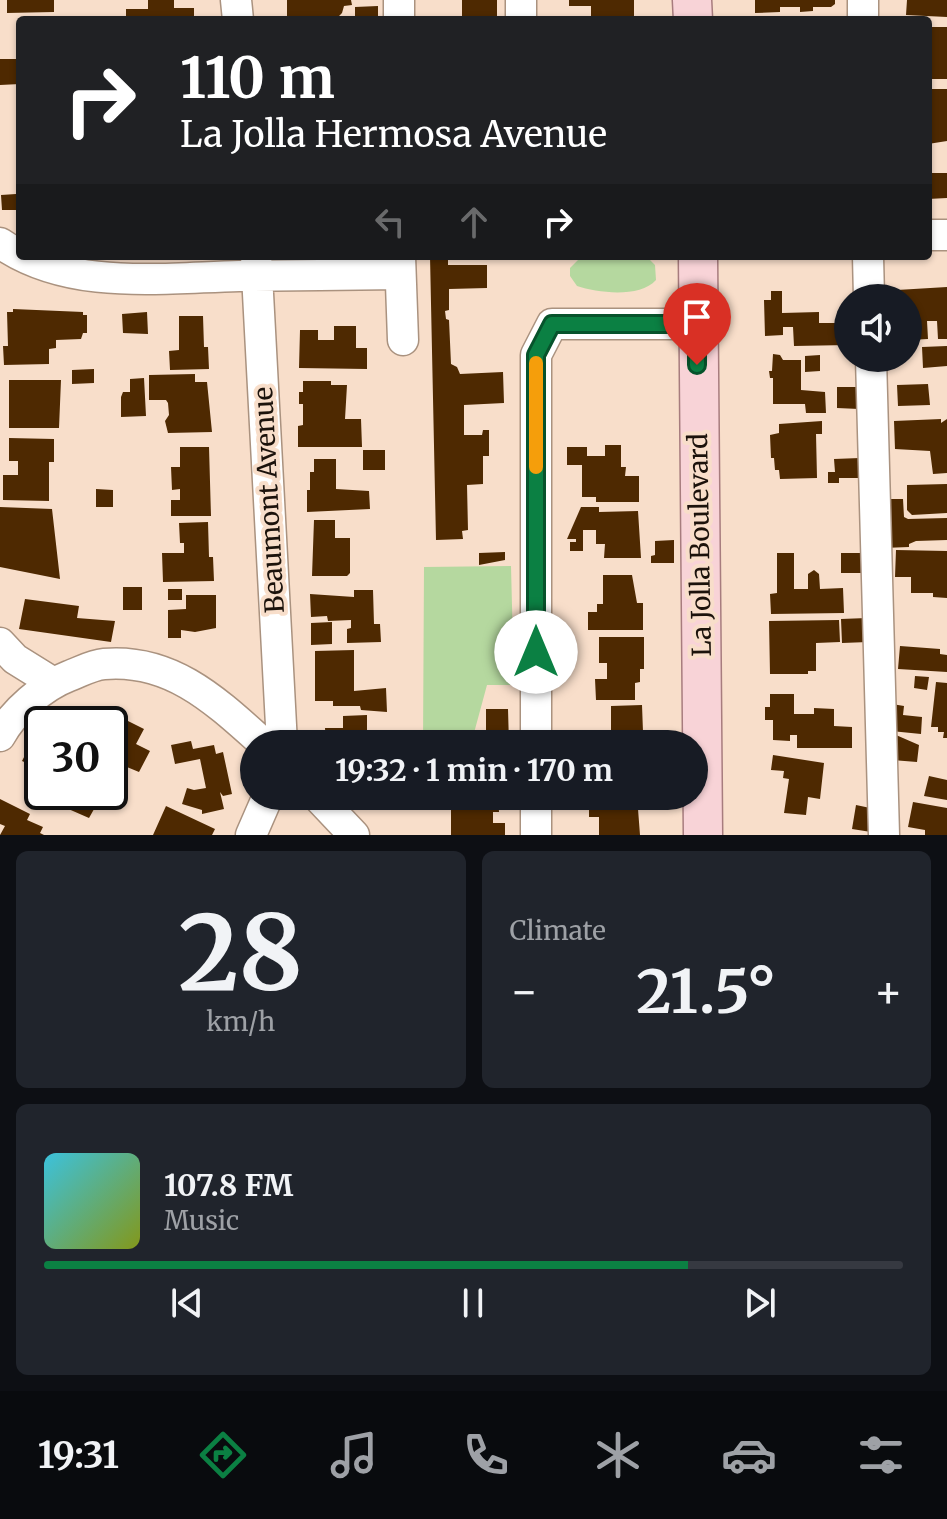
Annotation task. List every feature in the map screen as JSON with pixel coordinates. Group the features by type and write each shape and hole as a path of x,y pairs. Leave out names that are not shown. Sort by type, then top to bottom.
{"main road":[{"name":"La Jolla Boulevard","path":"698,260 703,835"}],"street":[{"path":"28,260 64,273 125,279 257,266 400,265 403,340"},
{"path":"868,260 869,284"},
{"name":"Beaumont Avenue","path":"257,266 281,730"},
{"path":"536,730 536,355 552,324 697,324"},
{"path":"871,372 884,835"},
{"path":"0,643 15,659 52,682"},
{"path":"0,736 6,725 52,682 101,664 147,665 186,681 211,696 249,730"},
{"path":"251,835 262,810"},
{"path":"330,810 354,835"},
{"path":"536,810 536,835"}],"green space":[{"path":"578,260 650,260 655,265 656,280 649,286 630,292 596,291 577,286 570,276 570,268"},
{"path":"511,566 514,685 487,685 475,730 423,730 424,567"}],"building":[{"path":"7,0 54,0 54,12 7,13"},
{"path":"148,0 174,0 174,8 194,8 194,16 126,16 126,9 148,9"},
{"path":"287,0 351,0 352,5 344,6 339,16 287,16"},
{"path":"462,0 497,0 497,16 462,16"},
{"path":"569,0 634,0 634,16 591,16 591,6 569,6"},
{"path":"755,0 835,0 835,4 831,7 813,7 813,11 800,12 800,7 780,7 780,12 755,13"},
{"path":"907,0 947,0 947,17 906,15"},
{"path":"378,6 378,16 355,16 355,7"},
{"path":"932,27 947,27 947,79 932,79"},
{"path":"0,59 16,59 16,84 0,85"},
{"path":"932,89 947,89 947,141 932,143"},
{"path":"932,173 947,173 947,198 932,199"},
{"path":"16,194 16,210 2,210 1,195"},
{"path":"430,260 448,260 448,265 487,265 487,288 449,289 449,310 445,311 449,320 451,364 457,367 460,374 503,372 504,403 464,405 464,435 482,435 483,430 489,430 489,456 483,456 483,484 467,485 468,530 462,531 463,539 436,540"},
{"path":"947,287 947,339 938,339 937,321 927,321 928,339 922,339 922,288"},
{"path":"771,291 782,291 782,313 819,312 819,323 834,323 834,345 794,346 793,327 783,327 783,335 765,336 764,300 771,300"},
{"path":"13,309 83,312 87,315 87,333 83,333 81,339 56,340 56,348 49,349 49,364 4,365 3,346 8,346 7,312 13,312"},
{"path":"147,312 148,334 123,333 122,314"},
{"path":"179,316 203,316 204,347 208,347 209,369 170,370 169,351 179,350"},
{"path":"334,326 356,326 356,348 367,348 367,369 299,368 300,330 318,330 318,340 334,340"},
{"path":"947,346 947,366 923,368 922,347"},
{"path":"773,354 780,355 783,360 801,360 801,390 825,392 826,413 806,413 805,404 773,404 773,378 770,378 769,371 772,371"},
{"path":"820,355 820,371 805,372 805,356"},
{"path":"94,369 94,383 72,384 72,370"},
{"path":"195,374 195,382 207,382 212,432 168,433 165,421 169,415 168,403 166,400 149,400 149,375"},
{"path":"144,378 146,416 121,417 121,397 123,392 130,392 130,379"},
{"path":"9,380 61,380 59,428 9,428"},
{"path":"303,381 331,381 331,385 347,385 345,419 361,419 362,447 298,447 298,426 303,425 303,404 299,404 299,392 303,392"},
{"path":"928,384 930,405 898,406 897,385"},
{"path":"837,387 859,387 859,409 837,408"},
{"path":"941,419 941,423 947,419 947,473 933,474 930,451 895,449 894,421"},
{"path":"822,421 822,434 816,434 817,478 780,479 774,458 771,458 770,435 779,433 779,424"},
{"path":"9,438 54,439 54,462 49,462 49,501 3,500 3,475 18,475 18,461 9,461"},
{"path":"605,445 621,445 621,467 626,467 625,476 639,476 639,502 596,502 596,497 582,497 582,465 567,465 567,447 587,447 587,456 605,456"},
{"path":"180,447 209,447 211,516 171,516 171,500 180,500 180,489 172,490 171,467 180,467"},
{"path":"363,450 385,450 385,470 363,470"},
{"path":"860,458 860,478 839,478 839,483 828,483 828,472 835,472 834,459"},
{"path":"314,459 336,459 336,489 369,491 370,509 307,512 307,490 310,490"},
{"path":"947,484 947,513 912,515 907,510 907,485"},
{"path":"96,489 113,490 113,507 96,507"},
{"path":"885,499 903,499 904,517 908,519 947,518 947,540 916,541 909,547 883,548"},
{"path":"0,507 52,509 60,579 0,567"},
{"path":"581,507 599,507 599,512 638,511 641,558 604,558 605,544 596,544 596,530 583,530 583,551 570,551 570,542 576,542 576,539 567,539"},
{"path":"314,520 335,520 335,538 350,538 350,573 347,576 312,576"},
{"path":"208,522 209,557 213,557 214,581 163,582 162,553 184,553 179,523"},
{"path":"674,540 674,563 651,563 651,556 655,555 655,541"},
{"path":"896,550 947,551 947,598 933,597 933,593 911,593 911,577 895,577"},
{"path":"505,552 505,560 479,565 479,553"},
{"path":"777,553 794,553 794,589 808,589 808,574 814,570 819,574 820,589 843,588 844,613 771,614 770,594 777,593"},
{"path":"841,553 865,553 865,573 841,573"},
{"path":"603,575 632,575 637,603 643,603 643,630 588,630 588,612 597,612 597,604 603,604"},
{"path":"123,587 142,587 142,610 123,610"},
{"path":"168,589 182,589 182,600 168,600"},
{"path":"354,590 373,590 374,624 380,624 381,642 347,643 351,620 328,621 327,616 311,617 310,594 354,597"},
{"path":"186,595 216,595 216,628 195,632 181,630 181,638 168,638 168,610 186,609"},
{"path":"25,599 79,606 77,618 115,621 111,642 19,629"},
{"path":"867,618 868,642 842,643 841,619"},
{"path":"839,620 840,642 816,643 816,671 808,671 808,674 770,674 769,621"},
{"path":"332,622 332,644 311,645 311,623"},
{"path":"599,637 644,637 644,669 640,669 640,682 635,683 635,700 596,700 595,679 607,679 607,663 599,663"},
{"path":"900,646 940,649 940,654 947,655 947,672 898,669"},
{"path":"354,650 354,691 386,688 387,712 361,710 360,706 333,706 333,701 315,701 315,651"},
{"path":"915,676 929,677 927,690 914,688"},
{"path":"936,682 947,683 947,738 943,738 944,732 938,732 938,727 931,727"},
{"path":"770,694 794,694 794,714 814,714 814,708 834,709 834,726 852,727 852,748 797,748 797,735 790,735 790,741 773,740 773,720 765,720 765,707 770,707"},
{"path":"892,704 904,706 903,715 922,717 921,734 891,731"},
{"path":"642,705 643,730 611,730 611,706"},
{"path":"486,709 508,709 509,730 486,730"},
{"path":"367,715 367,730 325,730 343,728 343,716"},
{"path":"128,721 144,729 136,744 150,751 139,772 128,767"},
{"path":"896,735 919,745 917,762 892,760"},
{"path":"191,741 193,749 214,745 216,754 223,752 232,794 223,796 220,792 224,809 202,814 202,810 182,804 187,788 206,788 200,759 175,764 171,745"},
{"path":"773,755 824,763 820,799 808,797 806,815 784,813 789,779 783,778 784,771 771,770"},
{"path":"929,776 947,780 947,800 924,796"},
{"path":"0,799 30,814 27,820 43,827 40,833 44,835 0,835 5,826 0,824"},
{"path":"913,802 947,808 947,835 925,835 925,830 908,827"},
{"path":"856,805 875,809 871,832 852,829"},
{"path":"166,806 215,829 212,835 153,835"},
{"path":"71,810 94,810 89,818"},
{"path":"451,810 499,810 493,812 493,823 505,823 505,835 451,835"},
{"path":"589,810 638,810 640,835 599,835 599,817 589,817"}],"slow traffic":[{"path":"536,363 536,467"}],"route":[{"path":"536,652 536,355 552,324 697,324 697,365"}]}
